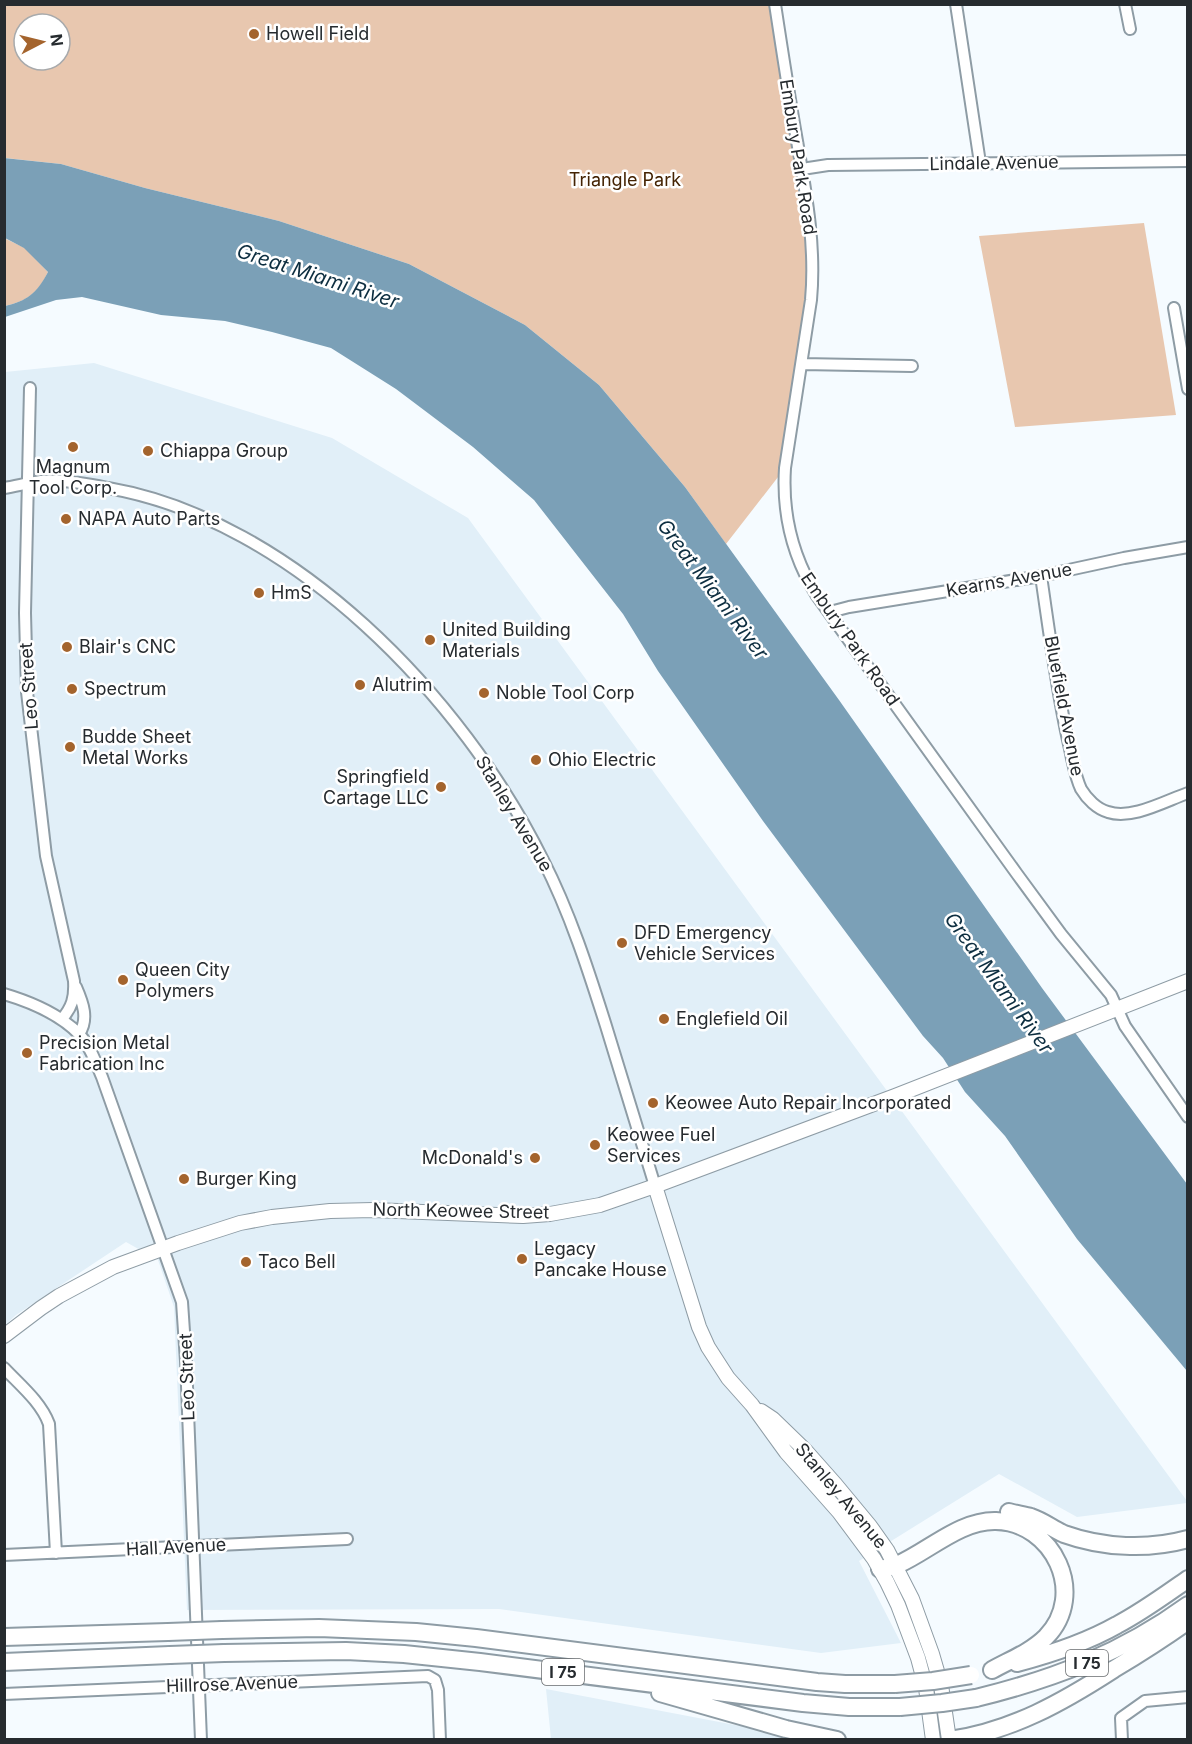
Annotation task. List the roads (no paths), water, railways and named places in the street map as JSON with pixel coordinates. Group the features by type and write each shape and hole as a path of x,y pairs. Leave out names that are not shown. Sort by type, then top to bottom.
{"highway":[{"path":"889,1564 982,1512 1002,1511 1032,1518 1064,1534 1098,1543 1127,1546 1157,1545 1188,1539"},
{"path":"889,1564 969,1526 994,1520 1013,1522 1034,1532 1051,1549 1061,1568 1064,1584 1064,1600 1058,1619 1047,1636 1031,1649 992,1670"},
{"name":"I 75","path":"4,1637 319,1628 416,1632 816,1682 895,1684 971,1675 1035,1658 1076,1644 1116,1626 1188,1579"},
{"name":"I 75","path":"4,1662 224,1653 346,1651 480,1662 803,1703 849,1707 900,1707 976,1698 1059,1675 1150,1630 1188,1605"},
{"path":"949,1740 972,1737 1034,1715 1068,1699 1188,1621"},
{"path":"625,1680 670,1697 786,1729 837,1740"}],"main road":[{"name":"North Keowee Street","path":"4,1336 40,1308 112,1267 240,1223 301,1213 358,1210 499,1216 550,1214 600,1204 656,1186 917,1088 1188,981"},
{"name":"Stanley Avenue","path":"656,1186 702,1335 718,1365 752,1405 786,1452 889,1564 912,1599 941,1685 949,1740"},
{"name":"Stanley Avenue","path":"889,1564 898,1605 918,1658 926,1688 933,1740"}],"street":[{"name":"Embury Park Road","path":"776,4 802,169 812,241 814,276 785,468 785,511 798,562 817,596 1006,859 1061,934 1111,995 1125,1026 1188,1117"},
{"path":"956,4 981,163"},
{"path":"1125,4 1130,28"},
{"name":"Lindale Avenue","path":"802,169 828,165 1188,160"},
{"path":"1174,308 1188,389"},
{"path":"802,364 912,366"},
{"name":"Leo Street","path":"30,388 25,613 27,692 46,855 74,981 73,1001 62,1019 79,1034 87,1045 102,1077 173,1274 184,1313 201,1740"},
{"name":"Stanley Avenue","path":"4,488 43,481 83,484 124,491 174,506 235,533 284,562 337,602 399,659 434,697 475,748 533,839 558,890 587,966 656,1186"},
{"name":"Kearns Avenue","path":"830,612 1041,576 1188,547"},
{"name":"Bluefield Avenue","path":"1041,576 1068,737 1077,777 1088,798 1109,813 1127,814 1188,793"},
{"name":"Leo Street","path":"74,981 84,1011 84,1023 79,1034"},
{"path":"4,993 25,1000 62,1019"},
{"path":"4,1368 37,1403 49,1424 56,1553"},
{"name":"Hall Avenue","path":"4,1555 347,1539"},
{"name":"Hillrose Avenue","path":"4,1694 428,1676 435,1680 438,1690 440,1740"},
{"path":"1122,1740 1121,1719 1145,1701 1188,1697"}],"water":[{"name":"Great Miami River","path":"4,158 61,164 145,188 279,221 409,264 525,325 599,385 685,487 839,700 1042,988 1187,1184 1187,1371 1077,1239 1005,1136 965,1092 943,1058 923,1036 763,821 658,671 623,614 534,500 473,447 396,389 331,348 225,321 161,315 82,297 56,300 5,317 5,306 31,295 48,272 24,248 5,238"}],"place":[{"name":"Howell Field","path":"254,34"},
{"name":"Magnum Tool Corp.","path":"73,447"},
{"name":"Chiappa Group","path":"148,451"},
{"name":"NAPA Auto Parts","path":"66,519"},
{"name":"HmS","path":"259,593"},
{"name":"United Building Materials","path":"430,640"},
{"name":"Blair's CNC","path":"67,647"},
{"name":"Alutrim","path":"360,685"},
{"name":"Spectrum","path":"72,689"},
{"name":"Noble Tool Corp","path":"484,693"},
{"name":"Budde Sheet Metal Works","path":"70,747"},
{"name":"Ohio Electric","path":"536,760"},
{"name":"Springfield Cartage LLC","path":"441,787"},
{"name":"DFD Emergency Vehicle Services","path":"622,943"},
{"name":"Queen City Polymers","path":"123,980"},
{"name":"Englefield Oil","path":"664,1019"},
{"name":"Precision Metal Fabrication Inc","path":"27,1053"},
{"name":"Keowee Auto Repair Incorporated","path":"653,1103"},
{"name":"Keowee Fuel Services","path":"595,1145"},
{"name":"McDonald's","path":"535,1158"},
{"name":"Burger King","path":"184,1179"},
{"name":"Legacy Pancake House","path":"522,1259"},
{"name":"Taco Bell","path":"246,1262"}],"park label":[{"name":"Triangle Park","path":"625,180"}]}
